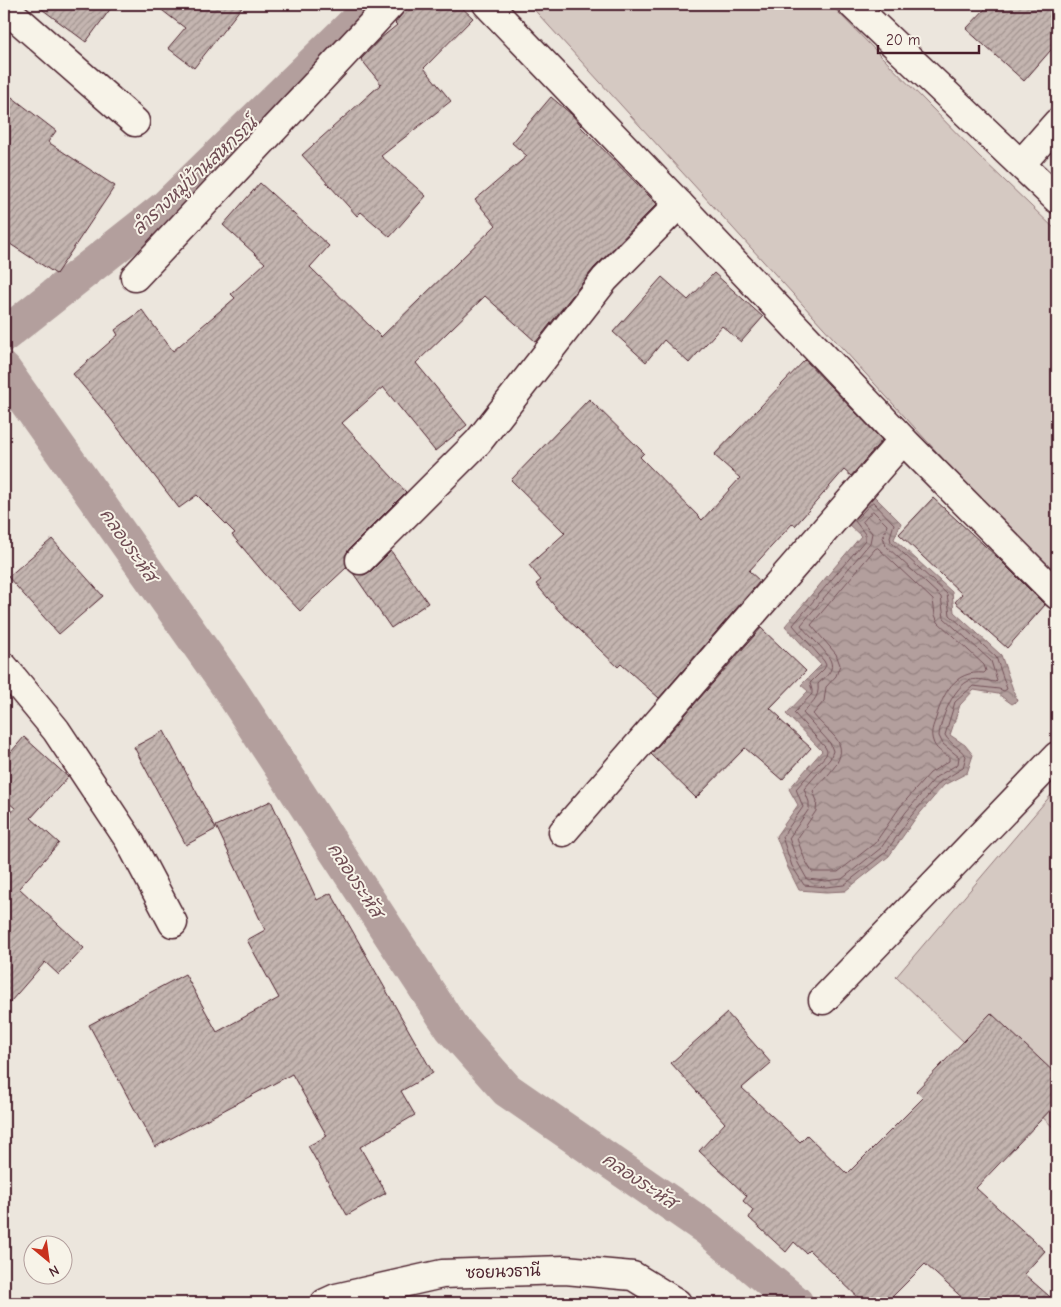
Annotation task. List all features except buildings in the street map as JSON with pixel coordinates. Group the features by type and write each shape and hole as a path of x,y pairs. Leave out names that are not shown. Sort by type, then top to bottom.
{"street":[{"path":"135,276 391,4"},
{"path":"487,4 903,440 1057,596"},
{"path":"852,4 1057,199"},
{"path":"4,7 135,122"},
{"path":"1021,164 1057,123"},
{"path":"360,560 478,442 605,279 679,204"},
{"path":"562,832 903,440"},
{"path":"4,666 56,730 129,840 173,923"},
{"path":"823,1000 1057,756"},
{"name":"ซอยนวธานี","path":"325,1303 336,1298 442,1274 565,1270 633,1276 677,1303"}],"shaded area":[{"path":"529,4 830,4 979,156 1057,231 1057,584"},
{"path":"1057,788 1057,1131 896,977"}],"water":[{"path":"872,494 901,523 894,539 952,592 954,612 1001,655 1017,701 1012,704 998,694 974,690 960,705 950,735 965,745 973,755 967,773 944,785 915,819 889,856 845,891 799,890 776,836 798,805 789,789 822,751 786,714 808,691 801,685 821,665 785,626 861,536 847,523"}],"waterway":[{"name":"ลำรางหมู่บ้านสหกรณ์","path":"4,335 166,207 374,4"},
{"name":"คลองระหัส","path":"4,370 230,689 451,1027 507,1090 708,1229 796,1303"}]}
